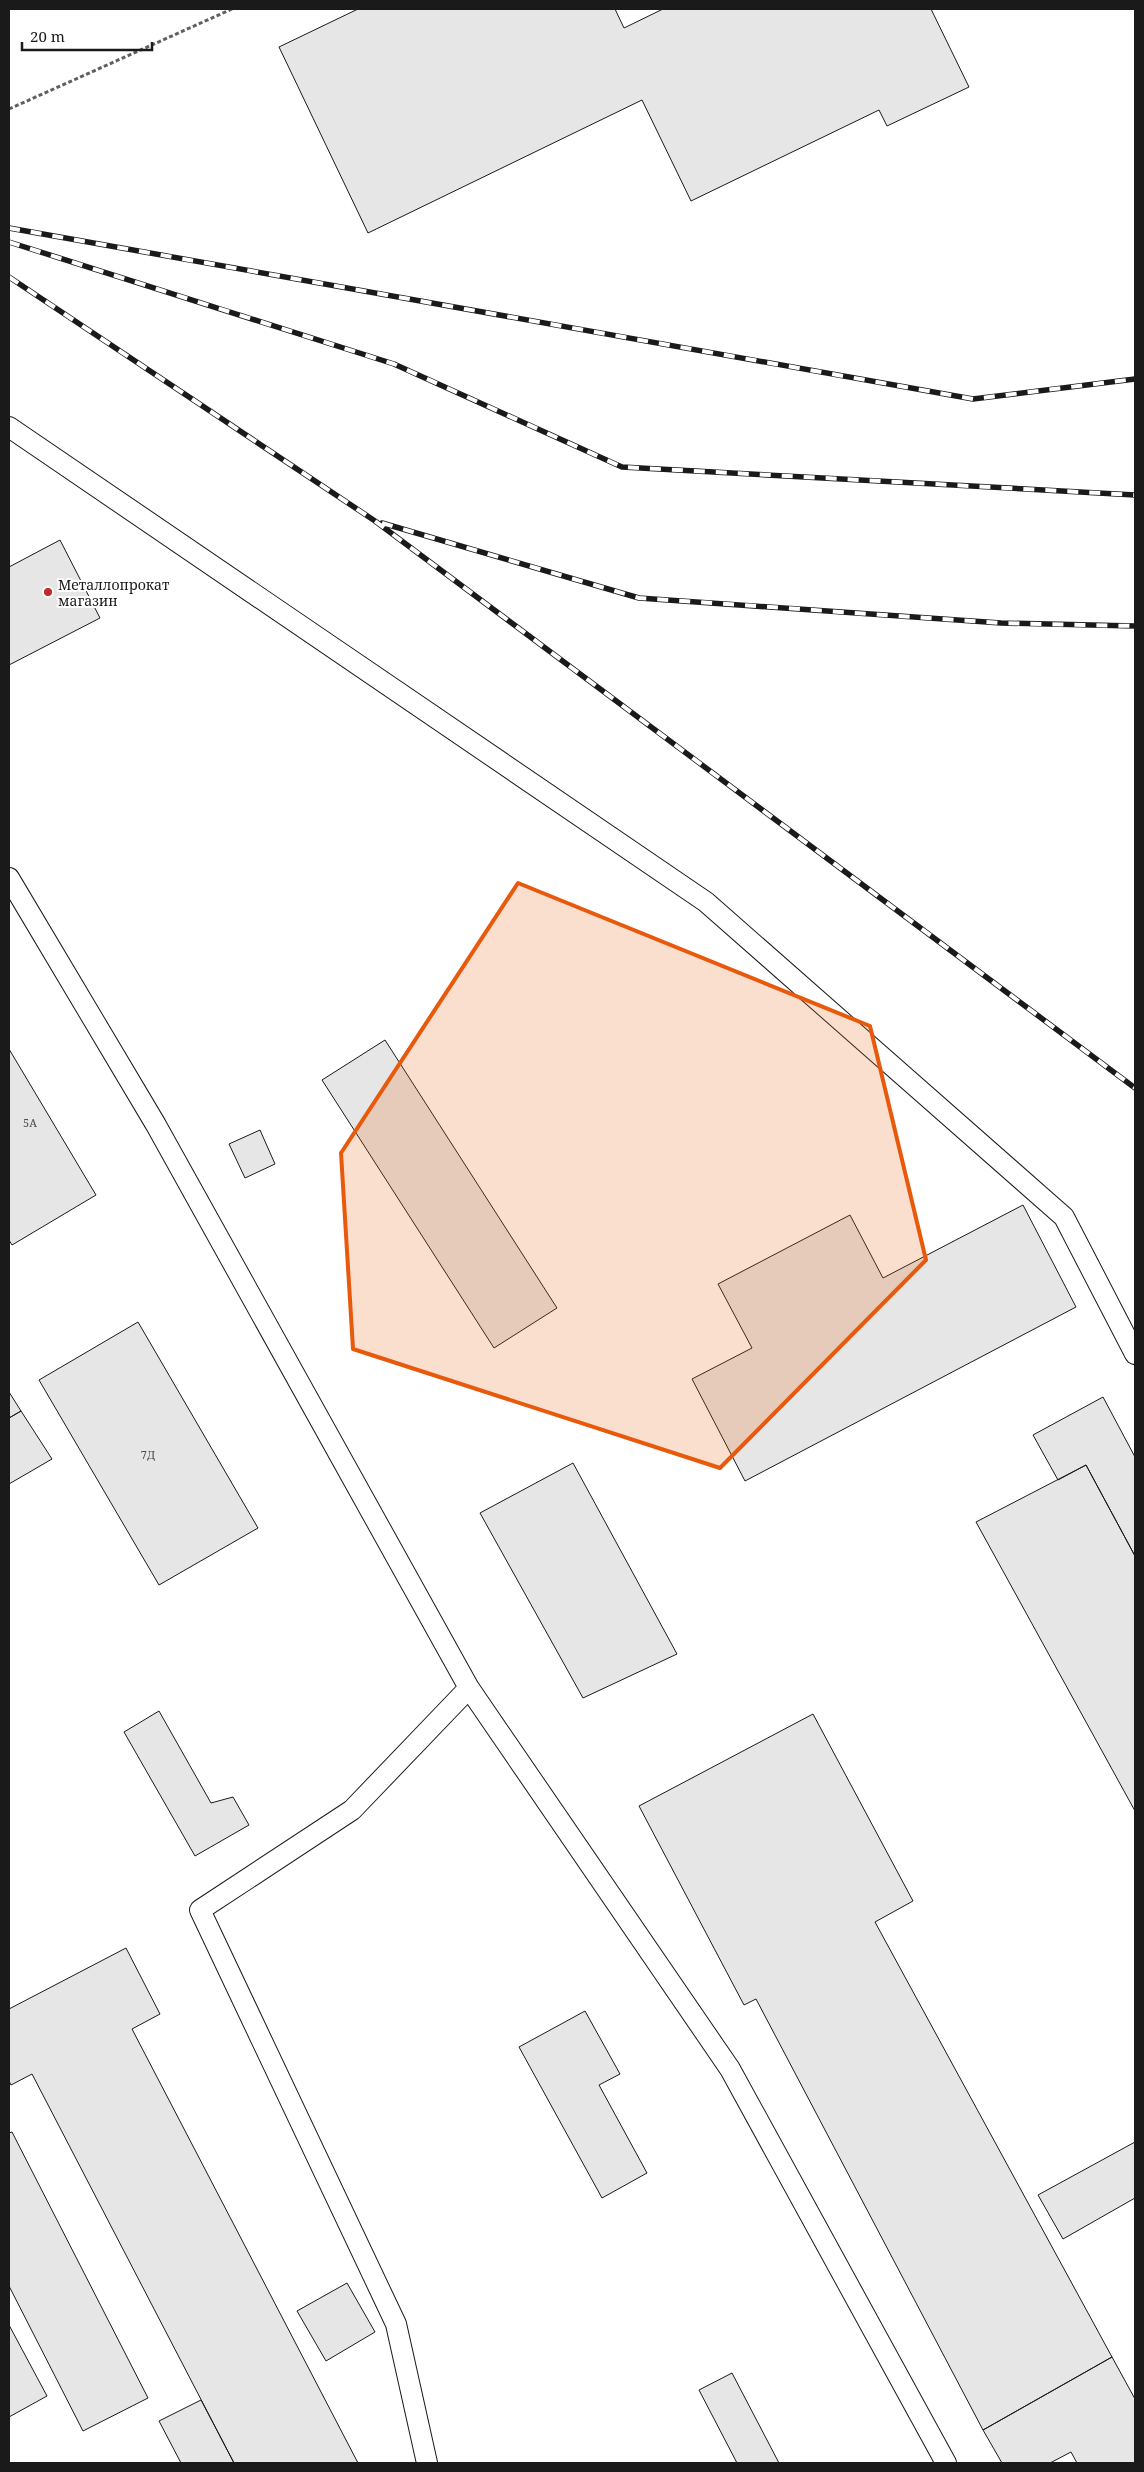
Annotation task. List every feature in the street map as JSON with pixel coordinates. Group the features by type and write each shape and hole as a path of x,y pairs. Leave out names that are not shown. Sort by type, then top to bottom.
{"lane":[{"path":"9,427 706,902 1064,1217 1135,1354"},
{"path":"9,878 156,1125 468,1688 730,2069 946,2463"},
{"path":"428,2463 396,2324 200,1910 352,1810 468,1688"}],"path":[{"path":"9,109 232,9"}],"highlighted area":[{"path":"518,883 870,1026 926,1260 720,1468 353,1349 341,1153"}],"building":[{"path":"358,9 615,9 624,28 663,9 931,9 969,87 887,126 879,110 691,201 642,100 368,233 279,47"},
{"name":"Металлопрокат магазин","path":"60,540 100,618 9,665 9,567"},
{"path":"385,1040 557,1308 494,1348 322,1080"},
{"path":"9,1049 96,1195 12,1245 9,1240"},
{"path":"260,1130 275,1164 245,1178 229,1144"},
{"path":"1023,1205 1076,1307 745,1481 692,1379 752,1348 718,1284 850,1215 883,1278"},
{"path":"138,1322 258,1528 159,1585 39,1380"},
{"path":"9,1392 21,1411 9,1418"},
{"path":"1103,1397 1135,1457 1135,1556 1086,1465 1058,1480 1033,1435"},
{"path":"21,1411 52,1459 9,1484 9,1418"},
{"path":"573,1463 677,1654 583,1698 480,1513"},
{"path":"1086,1465 1135,1556 1135,1811 976,1522"},
{"path":"159,1711 211,1803 233,1797 249,1825 195,1856 124,1732"},
{"path":"813,1714 913,1901 875,1922 1112,2357 983,2430 756,1999 744,2005 639,1806"},
{"path":"126,1948 160,2014 132,2029 358,2463 234,2463 32,2074 11,2085 9,2081 9,2009"},
{"path":"585,2011 620,2074 599,2085 647,2173 602,2198 519,2047"},
{"path":"12,2132 148,2398 83,2431 9,2286 9,2133"},
{"path":"1135,2142 1135,2198 1063,2239 1038,2195"},
{"path":"347,2283 375,2332 326,2361 297,2311"},
{"path":"9,2325 47,2396 9,2417"},
{"path":"1112,2357 1135,2399 1135,2463 1077,2463 1071,2452 1050,2463 1002,2463 983,2430"},
{"path":"732,2373 779,2463 737,2463 699,2390"},
{"path":"201,2400 234,2463 181,2463 159,2421"}],"railway":[{"path":"9,228 973,399 1135,379"},
{"path":"9,242 394,364 622,467 1135,495"},
{"path":"9,277 375,521 1135,1088"},
{"path":"382,523 639,598 1001,623 1135,626"}],"place":[{"name":"Металлопрокат магазин","path":"48,592"}]}
